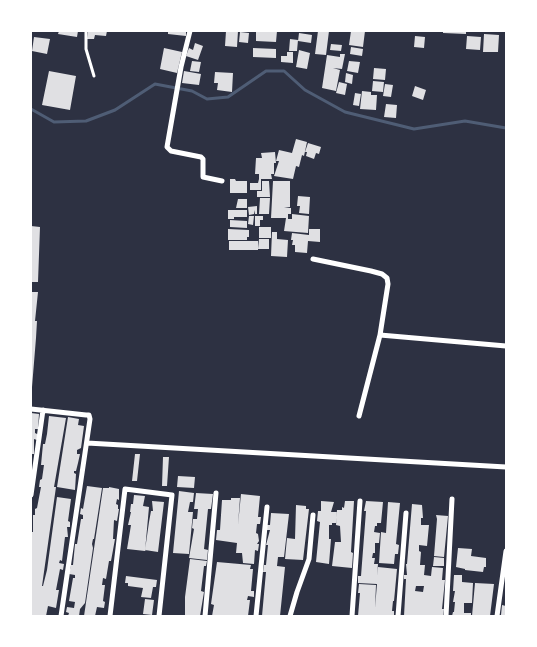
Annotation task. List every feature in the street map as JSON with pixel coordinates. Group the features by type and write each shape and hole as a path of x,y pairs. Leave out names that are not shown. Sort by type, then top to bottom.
{"street":[{"path":"190,31 181,67 180,83 167,147 169,150 201,157 203,159 203,177 222,181"},
{"path":"313,259 382,274 387,278 388,284 380,335 359,416"},
{"path":"380,335 506,346"},
{"path":"31,409 89,415 90,419 61,616"},
{"path":"31,495 43,410"},
{"path":"87,443 506,467"},
{"path":"110,616 125,489 172,495 159,616"},
{"path":"205,616 216,493"},
{"path":"446,616 452,499"},
{"path":"352,616 360,502"},
{"path":"256,616 267,507"},
{"path":"398,616 406,512"},
{"path":"290,616 309,559 313,514"},
{"path":"497,616 506,551"}],"lane":[{"path":"86,31 86,49 94,76"}],"building":[{"path":"59,31 78,31 77,37 58,34"},
{"path":"88,31 107,31 106,36 95,35 94,39 87,39"},
{"path":"168,31 186,31 186,36 168,34"},
{"path":"226,31 238,31 237,47 225,46"},
{"path":"256,31 277,31 276,42 256,41"},
{"path":"318,31 329,31 326,55 315,54"},
{"path":"351,31 365,31 363,47 349,45"},
{"path":"443,31 466,31 466,34 443,33"},
{"path":"240,32 249,33 248,43 239,42"},
{"path":"299,33 312,35 311,43 298,41"},
{"path":"484,34 499,35 498,52 483,52"},
{"path":"415,36 425,37 424,48 414,47"},
{"path":"467,36 481,37 480,50 466,49"},
{"path":"34,37 50,39 47,54 32,51"},
{"path":"290,39 298,40 297,51 289,51"},
{"path":"195,43 203,46 198,60 186,56 189,48 193,50"},
{"path":"331,44 342,45 341,51 330,50"},
{"path":"351,47 363,49 362,56 350,54"},
{"path":"164,48 182,52 177,73 160,69"},
{"path":"253,48 276,49 276,58 253,57"},
{"path":"299,50 310,53 307,69 296,67"},
{"path":"287,52 293,52 293,63 281,62 281,56 287,56"},
{"path":"340,54 345,54 342,69 333,68 340,70 336,91 322,88 327,55 340,57"},
{"path":"192,61 201,62 199,72 190,71"},
{"path":"349,61 360,62 358,73 347,71"},
{"path":"374,68 386,69 385,80 373,79"},
{"path":"49,71 76,76 70,110 42,105"},
{"path":"184,71 201,74 199,85 182,83"},
{"path":"215,72 233,73 232,92 217,90 218,83 214,83"},
{"path":"346,73 353,75 352,84 345,82"},
{"path":"373,81 384,82 383,92 372,91"},
{"path":"339,82 347,84 345,95 336,93"},
{"path":"385,84 393,85 391,97 383,96"},
{"path":"415,86 426,90 423,100 412,96"},
{"path":"362,91 371,92 371,95 377,95 376,110 360,109"},
{"path":"355,93 361,94 359,106 353,105"},
{"path":"386,104 397,105 396,118 384,117"},
{"path":"296,139 307,142 304,156 302,155 299,167 296,166 293,179 274,176 279,161 276,161 279,150 292,153"},
{"path":"308,143 321,147 319,154 316,153 314,159 306,156 307,152 305,152"},
{"path":"275,152 276,163 274,163 274,174 271,174 272,179 261,179 261,190 250,190 250,183 258,183 259,179 259,174 255,174 256,158 262,158 261,153"},
{"path":"230,179 247,181 247,193 230,193"},
{"path":"262,181 269,181 270,197 257,197 257,191 262,191"},
{"path":"273,181 290,181 290,207 284,208 291,208 291,214 288,214 288,219 292,219 292,214 309,216 308,233 284,231 286,218 271,218"},
{"path":"298,196 310,197 309,214 299,213 300,206 297,206"},
{"path":"260,198 270,198 269,214 259,214"},
{"path":"238,199 247,199 247,208 236,208"},
{"path":"257,206 257,214 255,214 254,210 254,214 249,215 248,207"},
{"path":"228,210 247,210 247,217 228,219"},
{"path":"249,216 254,216 253,225 248,224"},
{"path":"255,216 263,216 263,220 260,220 260,226 255,226"},
{"path":"230,220 247,221 247,228 230,227"},
{"path":"31,226 40,227 38,282 31,282"},
{"path":"259,227 271,227 271,238 259,238"},
{"path":"228,229 249,230 249,237 247,237 247,240 228,240"},
{"path":"309,229 320,229 320,242 308,241 307,253 295,252 295,245 292,245 293,240 291,240 292,233 309,235"},
{"path":"272,232 277,232 277,239 288,240 287,257 271,256"},
{"path":"259,239 269,239 269,249 258,249"},
{"path":"229,241 258,241 258,250 229,250"},
{"path":"31,292 38,292 32,387"},
{"path":"31,413 39,414 38,429 35,429 37,440 34,439 34,454 31,454"},
{"path":"49,416 66,418 54,487 56,487 42,586 47,570 57,497 71,499 68,521 70,522 70,527 67,527 68,537 65,537 62,561 60,560 59,563 64,564 63,570 60,569 56,590 59,590 56,608 48,606 46,616 31,616 31,532 33,532 33,515 35,515 35,509 37,508 41,487 39,487 44,465 41,465 43,444 45,444"},
{"path":"68,417 79,419 78,425 84,426 81,448 77,450 77,454 80,454 76,471 74,471 76,474 75,490 57,487"},
{"path":"135,454 140,454 137,481 132,481"},
{"path":"163,457 169,457 167,486 162,486"},
{"path":"178,476 195,477 194,488 177,487"},
{"path":"87,486 102,488 92,544 85,603 80,609 79,616 68,616 69,613 66,612 67,607 74,608 75,602 69,601 75,575 69,574 71,565 73,565 75,544 77,544 81,519 83,519 83,515 80,514 81,508 83,509"},
{"path":"103,488 119,489 119,500 117,499 116,504 119,509 117,521 114,520 113,539 115,539 111,561 109,561 106,579 103,578 102,585 105,585 104,608 97,607 95,616 84,616"},
{"path":"179,491 194,493 193,502 190,502 188,512 193,512 189,554 173,553"},
{"path":"196,493 213,494 211,509 208,509 204,549 208,550 207,560 189,558 194,529 192,528 193,519 197,519 198,509 194,509"},
{"path":"241,494 260,496 258,517 261,517 260,524 257,524 256,533 258,534 259,541 257,544 259,544 258,551 255,550 254,564 243,563 242,553 236,553 237,543 216,540 217,530 220,530 222,500 240,498 238,525"},
{"path":"134,495 145,496 143,506 149,507 145,551 127,549 131,525 128,525"},
{"path":"152,501 164,502 158,552 145,550 151,511 153,511"},
{"path":"321,501 334,502 331,512 337,512 336,523 329,525 329,539 331,539 329,564 316,562 320,522 317,521 318,511 321,511"},
{"path":"345,501 354,501 352,568 332,566 335,542 341,542 340,526 336,525 337,510 342,510 342,507 344,508"},
{"path":"366,501 383,502 381,523 377,523 374,532 380,533 379,543 375,543 375,553 373,553 372,558 375,558 374,564 378,564 377,576 378,567 397,569 392,611 394,611 394,616 358,616 359,584 376,585 375,608 377,584 358,583 358,576 361,576"},
{"path":"388,502 400,503 396,544 399,545 398,554 395,554 394,564 379,563 381,532 386,533"},
{"path":"412,504 422,505 423,518 421,518 421,525 429,525 427,546 419,545 419,551 421,552 420,565 425,565 424,575 431,576 432,567 443,568 442,580 445,580 443,616 404,616 406,579 404,579 404,575 407,575","holes":["416,586 424,586 423,592 415,591"]},
{"path":"296,505 306,506 306,509 309,509 303,560 285,559 287,538 295,539"},
{"path":"271,513 289,514 284,557 278,557 277,566 285,567 280,616 262,616 266,572 263,572 264,565 266,565 268,545 266,545 270,530 267,530 267,525 270,525"},
{"path":"436,515 448,516 444,557 434,556"},
{"path":"458,548 472,549 471,556 486,558 486,567 484,567 483,572 456,567"},
{"path":"434,557 444,558 444,566 433,566"},
{"path":"190,559 207,561 206,566 204,566 201,591 204,592 200,616 185,616 185,597"},
{"path":"217,562 251,565 250,569 253,569 251,591 254,591 254,597 248,596 247,600 250,600 248,616 212,616 214,605 211,604"},
{"path":"454,575 462,575 462,582 473,583 472,603 464,603 464,613 471,613 471,616 452,616 455,602 453,602 455,591 453,591"},
{"path":"126,576 157,580 156,587 153,587 151,598 141,597 143,588 128,586 128,583 125,583"},
{"path":"475,583 494,584 490,616 472,616"},
{"path":"145,599 154,600 152,615 143,614"},
{"path":"502,605 506,606 506,616 501,615"}],"waterway":[{"path":"31,109 54,122 86,121 115,110 155,84 192,91 207,99 228,97 266,71 284,71 305,90 345,112 414,129 465,121 506,128"}]}
